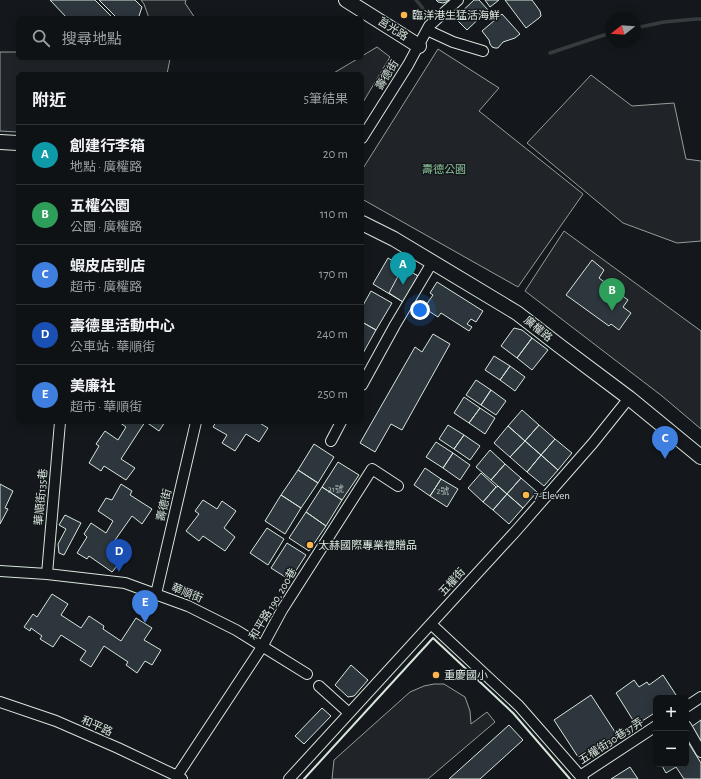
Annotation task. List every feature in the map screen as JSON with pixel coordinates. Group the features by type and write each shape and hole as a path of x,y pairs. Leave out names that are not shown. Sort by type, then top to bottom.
{"street":[{"name":"莒光路","path":"346,0 419,46"},
{"name":"壽德街","path":"364,135 408,65 429,26 458,0"},
{"path":"427,30 453,42 484,52"},
{"path":"0,142 16,142"},
{"name":"廣權路","path":"364,224 433,261 517,313 629,398 701,457"},
{"path":"364,381 433,261"},
{"name":"五權街","path":"289,779 582,456 629,398"},
{"name":"華順街135巷","path":"47,574 60,424"},
{"name":"壽德街","path":"156,594 196,424"},
{"path":"331,441 340,424"},
{"name":"和平路 190, 200巷","path":"179,777 262,647 282,610 372,469 398,486"},
{"name":"華順街","path":"0,571 47,574 125,583 188,606 236,630 307,674"},
{"path":"431,624 519,706 581,777"},
{"path":"319,686 349,713"},
{"path":"689,705 701,697"},
{"name":"和平路","path":"0,702 56,721 179,777"},
{"name":"五權街30巷37弄","path":"581,777 653,728"},
{"path":"689,731 701,752"}],"green space":[{"path":"141,0 186,0 185,3 194,16 148,16"},
{"path":"377,47 390,57 364,101 364,72 335,72 356,60 364,60 364,55"},
{"name":"壽德公園","path":"438,49 499,88 479,111 583,194 518,287 364,200 364,167"},
{"path":"0,52 16,52 16,60 170,60 167,72 16,72 16,132 0,131"},
{"path":"591,75 632,106 674,103 686,159 701,161 701,241 677,243 623,223 527,143"},
{"path":"564,231 701,331 701,429 662,396 525,291"},
{"path":"444,684 465,697 470,711 471,724 487,712 495,722 428,779 332,779 334,760 410,692 424,686"}],"building":[{"path":"50,0 95,0 111,16 65,16"},
{"path":"99,0 135,0 142,7 139,16 115,16"},
{"path":"436,0 449,0 443,3"},
{"path":"474,0 479,0 488,10 467,30 455,18"},
{"path":"485,0 499,0 490,7"},
{"path":"505,0 532,0 540,11 541,16 526,28"},
{"path":"502,14 520,34 515,38 503,42 498,48 495,48 492,47 482,31"},
{"path":"388,258 418,276 403,302 373,284"},
{"path":"592,260 604,270 599,278 628,300 623,307 631,313 619,330 611,324 609,326 566,295"},
{"path":"403,267 418,276 403,302 389,293"},
{"path":"437,282 483,311 476,322 471,319 467,324 472,327 469,331 441,313 438,317 424,308 433,295 430,293"},
{"path":"371,291 392,303 376,330 364,323 364,303"},
{"path":"364,323 376,330 364,351"},
{"path":"514,328 522,330 532,338 517,358 501,346"},
{"path":"433,334 450,344 402,430 391,424 375,452 360,443 415,347 422,352"},
{"path":"532,338 548,350 532,370 517,358"},
{"path":"494,356 510,366 500,380 485,370"},
{"path":"510,366 525,377 515,391 500,380"},
{"path":"476,380 491,390 481,405 466,395"},
{"path":"491,390 506,401 496,415 481,405"},
{"path":"464,397 480,408 469,423 454,413"},
{"path":"480,408 495,418 485,434 469,423"},
{"path":"522,410 539,425 525,441 508,426"},
{"path":"122,424 144,424 121,459 135,468 126,480 104,466 101,471 89,463 99,446 96,444 105,431 118,440 126,427"},
{"path":"149,424 164,424 159,431"},
{"path":"215,424 261,424 268,428 259,442 246,434 235,451 222,443 227,435 213,427"},
{"path":"448,425 464,435 454,449 439,439"},
{"path":"539,425 555,439 541,455 525,441"},
{"path":"508,426 525,441 510,457 494,443"},
{"path":"464,435 480,446 470,460 454,449"},
{"path":"555,439 572,453 558,470 541,455"},
{"path":"525,441 541,455 527,472 510,457"},
{"path":"436,442 453,453 443,468 426,457"},
{"path":"314,444 334,457 318,483 298,470"},
{"path":"490,450 505,464 491,480 476,467"},
{"path":"453,453 470,465 460,480 443,468"},
{"path":"541,455 558,470 544,486 527,472"},
{"path":"338,462 359,475 342,500 322,487"},
{"path":"505,464 521,478 507,494 491,480"},
{"path":"425,468 441,479 430,496 414,485"},
{"path":"298,470 318,483 301,508 281,495"},
{"path":"481,473 496,487 483,502 468,488"},
{"path":"521,478 537,492 523,508 507,494"},
{"path":"441,479 458,489 447,507 430,496"},
{"path":"0,484 13,491 5,508 8,509 0,524"},
{"path":"121,484 132,491 130,495 152,509 142,524 132,516 108,550 123,559 112,572 89,556 87,559 77,553 87,537 84,534 91,523 106,533 113,521 98,511 106,498 112,500"},
{"path":"498,486 507,494 493,510 483,502"},
{"path":"322,487 342,500 326,526 306,512"},
{"path":"507,494 523,508 509,524 493,510"},
{"path":"281,495 301,508 285,534 265,521"},
{"path":"203,500 217,509 222,501 236,511 224,528 235,537 225,551 203,536 199,541 186,531 199,514 195,511"},
{"path":"306,512 326,526 309,551 289,538"},
{"path":"65,515 81,523 64,555 59,553 58,544 66,529 59,525"},
{"path":"267,528 284,539 268,565 250,553"},
{"path":"287,543 306,555 290,580 271,568"},
{"path":"52,594 68,604 61,615 81,628 89,616 104,626 103,629 121,641 136,618 152,628 144,640 161,650 152,665 145,661 137,673 126,665 128,662 104,646 91,667 80,660 86,651 61,635 53,647 40,639 42,636 31,628 30,631 24,627 33,614 37,617"},
{"path":"351,665 368,680 354,696 348,697 335,685"},
{"path":"663,675 676,695 653,695 653,714 636,725 616,693 634,680 639,687 647,682 649,685"},
{"path":"591,695 617,735 580,760 554,720"},
{"path":"322,708 331,716 304,744 295,736"},
{"path":"701,720 701,742 691,727"},
{"path":"509,725 523,740 480,779 449,779"},
{"path":"689,744 701,763 701,779 684,779 676,767 689,767"},
{"path":"630,767 638,779 611,779"},
{"path":"663,767 676,767 666,773"}],"waterway":[{"path":"416,0 430,17"},
{"path":"641,27 664,22 701,19"},
{"path":"550,53 605,35"}],"wall":[{"path":"304,779 433,638 513,713 570,779"}],"place":[{"name":"臨洋港生猛活海鮮","path":"404,15"},
{"name":"創建行李箱","path":"403,285"},
{"name":"五權公園","path":"612,311"},
{"name":"蝦皮店到店","path":"665,459"},
{"name":"7-Eleven","path":"526,495"},
{"name":"太赫國際專業禮贈品","path":"310,545"},
{"name":"壽德里活動中心","path":"119,572"},
{"name":"美廉社","path":"145,623"},
{"name":"重慶國小","path":"436,675"}]}
